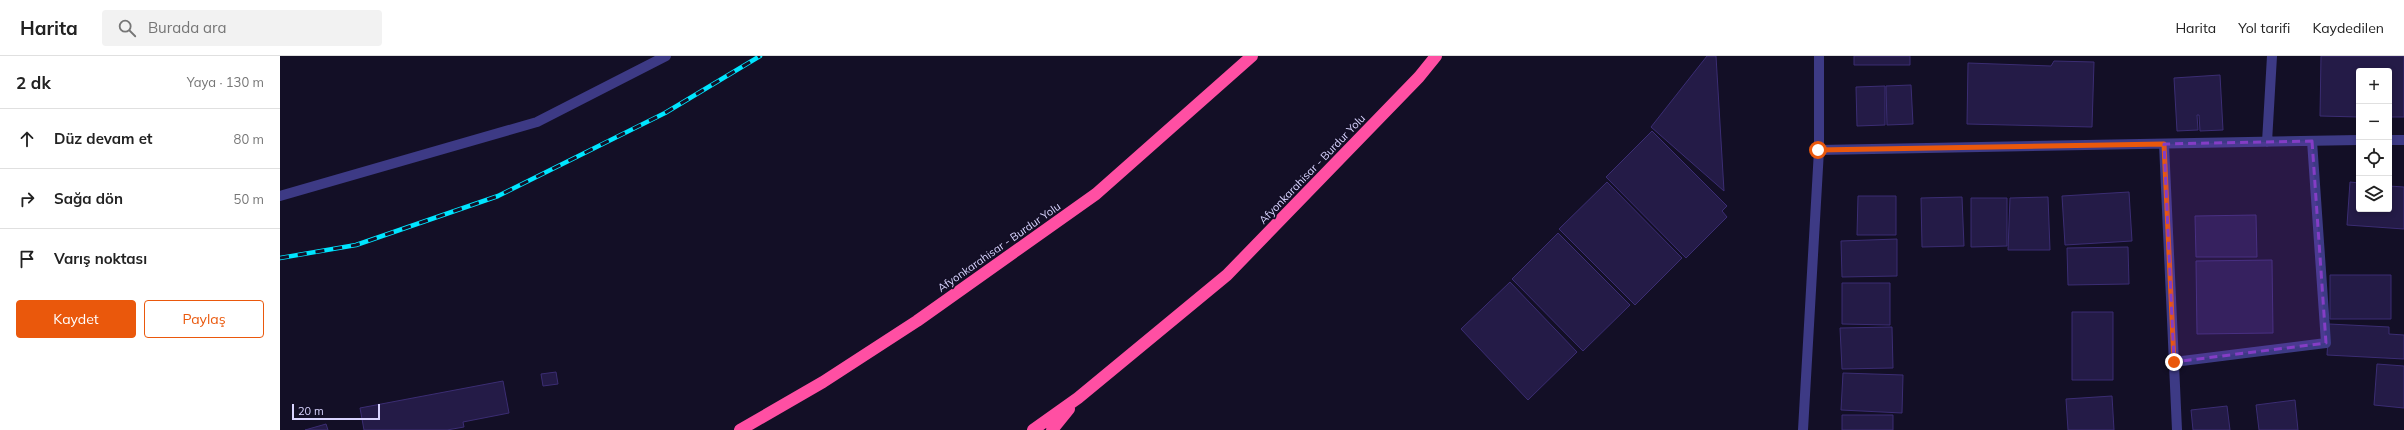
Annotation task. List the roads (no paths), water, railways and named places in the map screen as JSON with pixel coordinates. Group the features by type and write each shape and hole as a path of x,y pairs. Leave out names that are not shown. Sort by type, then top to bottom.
{"highway":[{"name":"Afyonkarahisar - Burdur Yolu","path":"747,429 917,321 1096,194 1252,56"},
{"name":"Afyonkarahisar - Burdur Yolu","path":"1033,430 1078,398 1227,275 1419,77 1436,56"},
{"path":"1052,430 1078,398"}],"street":[{"path":"280,196 537,122 666,56"},
{"path":"1802,430 1818,150 1819,56"},
{"path":"2267,142 2272,56"},
{"path":"1818,150 2356,140"},
{"path":"2392,140 2404,140"},
{"path":"2174,362 2326,343 2312,141"},
{"path":"2164,144 2177,430"}],"railway":[{"path":"280,258 356,245 498,196 665,113 760,56"}]}
